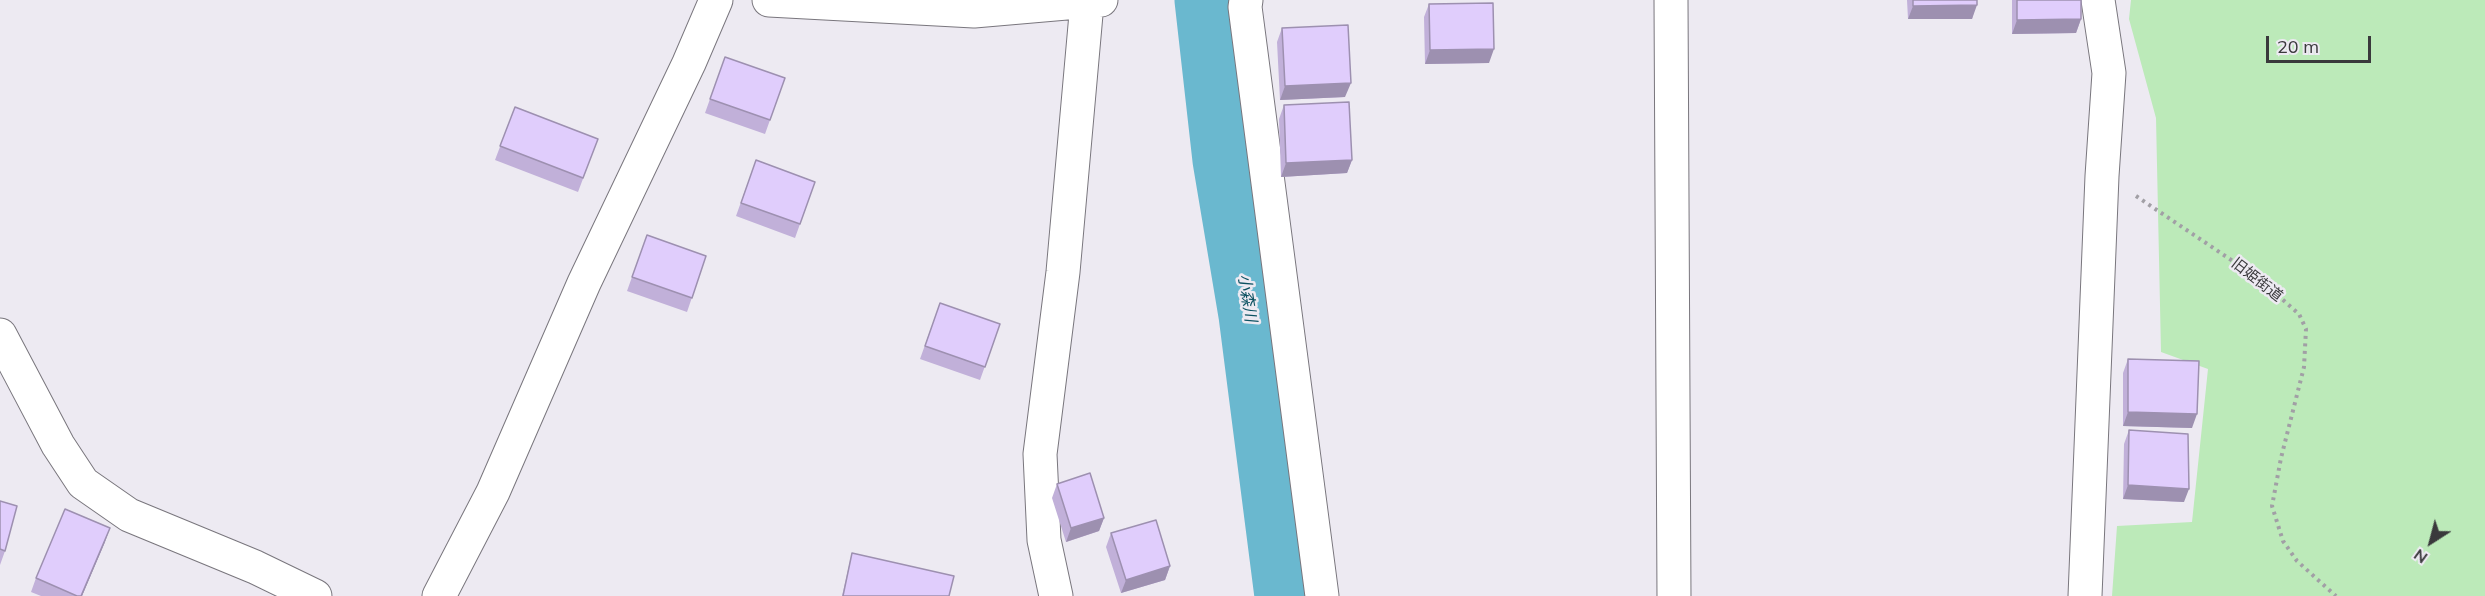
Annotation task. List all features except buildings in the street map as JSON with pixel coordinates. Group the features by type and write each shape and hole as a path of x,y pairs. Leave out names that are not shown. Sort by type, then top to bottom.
{"street":[{"path":"446,594 584,283 689,63 716,0"},
{"path":"769,0 974,11 1094,1 1040,454 1044,540 1056,596"},
{"path":"1671,0 1674,596"},
{"path":"2085,596 2102,176 2109,73 2098,0"},
{"path":"1242,2 1322,596"},
{"path":"0,335 58,445 83,483 129,514 255,567 315,596"}],"path":[{"name":"旧姫街道","path":"2102,176 2258,278 2299,314 2306,329 2304,367 2281,458 2272,506 2283,541 2297,561 2336,596"}],"green space":[{"path":"2131,0 2485,0 2485,596 2112,596 2117,526 2192,522 2208,369 2161,352 2156,118 2129,19"}],"waterway":[{"name":"小森川","path":"1206,0 1224,160 1250,315 1286,596"}]}
